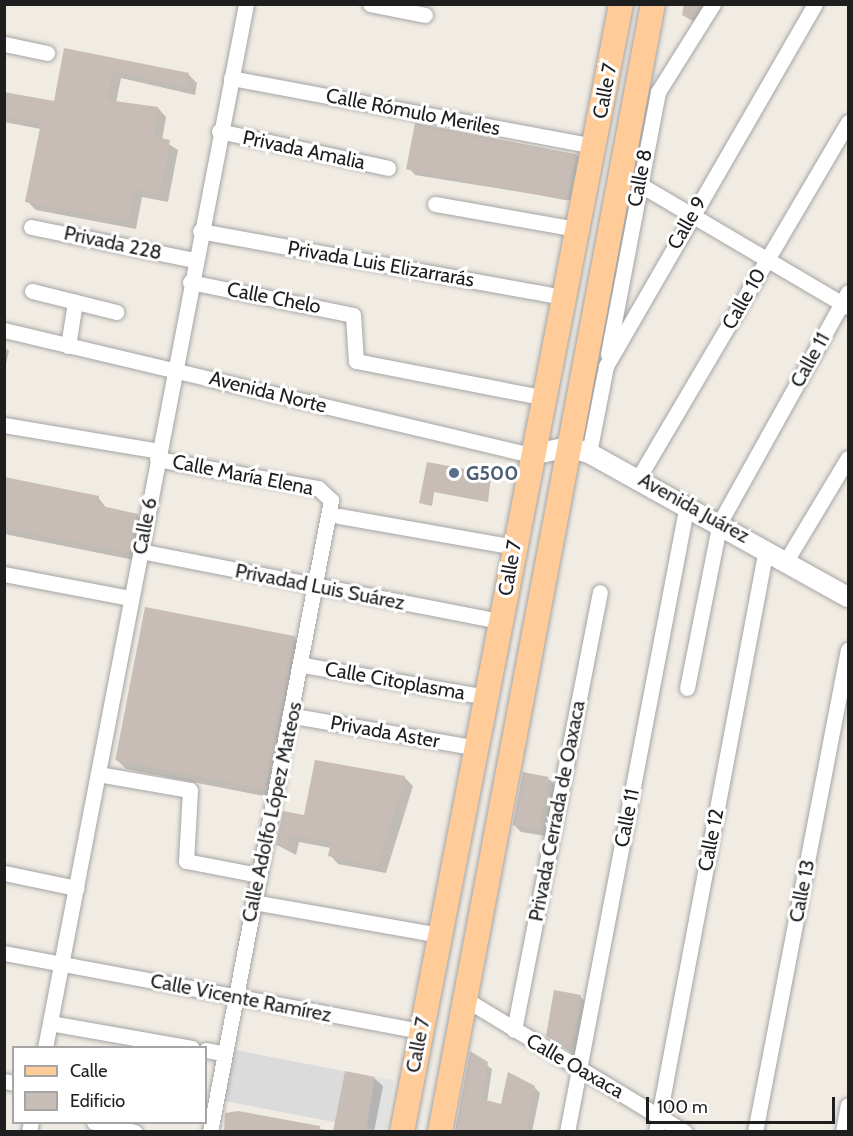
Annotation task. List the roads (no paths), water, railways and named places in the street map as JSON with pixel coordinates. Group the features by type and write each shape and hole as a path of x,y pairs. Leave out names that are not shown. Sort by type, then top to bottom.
{"main road":[{"name":"Calle 7","path":"402,1131 562,297 568,272 588,249 587,227 594,146 621,4"},
{"path":"587,227 641,4"},
{"name":"Calle 7","path":"440,1131 465,999 579,450 652,4"}],"street":[{"name":"Calle 6","path":"45,1046 194,260 246,4"},
{"path":"370,4 425,15"},
{"name":"Calle 8","path":"606,366 658,92 713,4"},
{"name":"Calle 9","path":"579,450 606,366 815,4"},
{"path":"4,44 47,53"},
{"name":"Calle Rómulo Meriles","path":"231,78 594,146"},
{"name":"Calle 10","path":"639,477 849,122"},
{"name":"Privada Amalia","path":"219,131 388,168"},
{"path":"639,184 767,261 846,301"},
{"path":"435,204 587,227"},
{"name":"Privada 228","path":"31,227 194,260"},
{"name":"Privada Luis Elizarrarás","path":"200,231 562,297"},
{"name":"Calle Chelo","path":"190,282 356,317 353,359 542,397"},
{"path":"32,291 116,312"},
{"name":"Calle 11","path":"687,688 720,522 846,301"},
{"path":"68,345 75,302"},
{"name":"Avenida Norte","path":"4,330 531,455"},
{"name":"Calle María Elena","path":"4,424 328,492"},
{"path":"531,455 579,450"},
{"name":"Avenida Juárez","path":"579,450 639,477 849,597"},
{"path":"786,561 849,458"},
{"name":"Calle Adolfo López Mateos","path":"210,1131 222,1053 294,716 330,513 328,492"},
{"name":"Calle 11","path":"567,1131 687,504"},
{"path":"339,516 514,547"},
{"name":"Calle 12","path":"656,1131 766,549"},
{"name":"Privadad Luis Suárez","path":"140,551 500,621"},
{"path":"4,574 130,598"},
{"name":"Privada Cerrada de Oaxaca","path":"514,1030 600,592"},
{"name":"Calle 13","path":"755,1131 849,650"},
{"name":"Calle Citoplasma","path":"303,665 486,697"},
{"name":"Privada Aster","path":"294,716 477,748"},
{"path":"98,774 190,790 186,861 259,875"},
{"path":"4,873 76,888"},
{"path":"253,902 440,935"},
{"name":"Calle Vicente Ramírez","path":"4,952 234,998 420,1031"},
{"name":"Calle Oaxaca","path":"465,999 685,1131"},
{"path":"50,1023 186,1046"},
{"path":"207,1050 222,1053"},
{"path":"843,1131 849,1105"},
{"path":"103,1124 135,1131"}],"place":[{"name":"G500","path":"454,473"}]}
